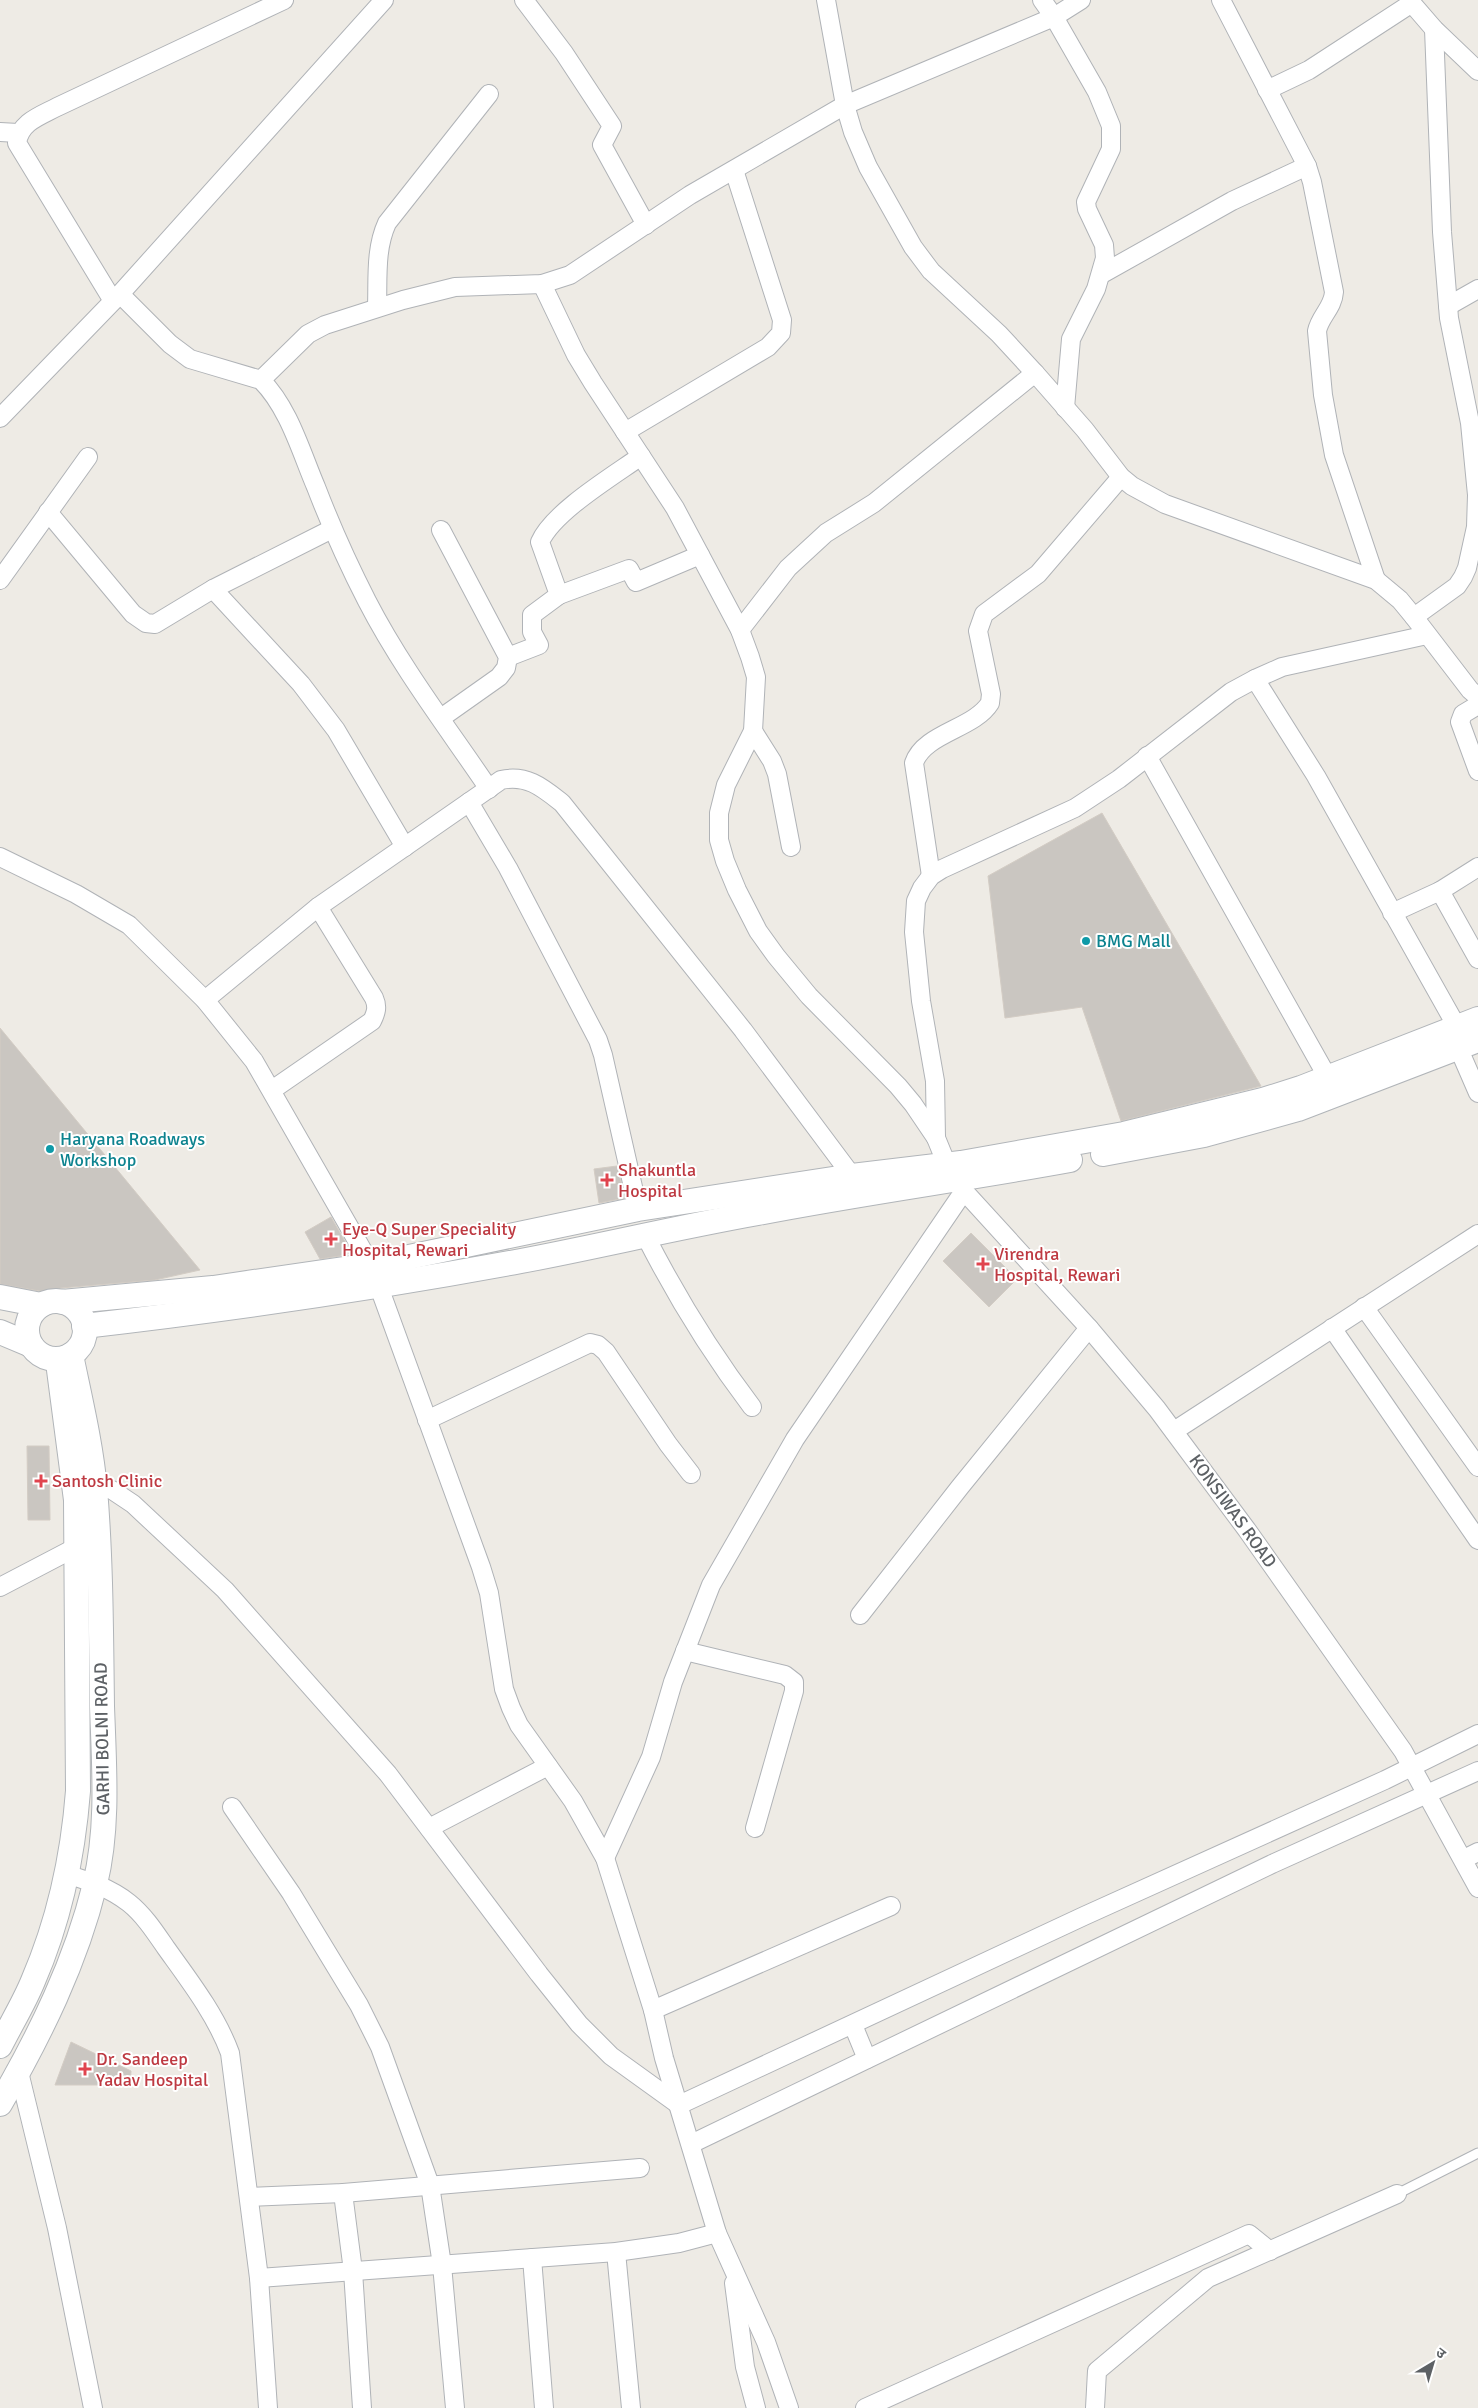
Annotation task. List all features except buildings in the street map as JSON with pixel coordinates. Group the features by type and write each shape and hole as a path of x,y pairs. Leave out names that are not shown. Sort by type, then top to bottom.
{"main road":[{"path":"84,1326 218,1311 375,1275 638,1209 852,1176 957,1179 1263,1100 1468,1033"},
{"path":"31,1345 27,1334 28,1323 32,1313 51,1304 522,1260 760,1212 1204,1135 1298,1109 1468,1033"},
{"path":"0,1297 72,1307 80,1315 84,1326 84,1337 79,1347 64,1357 51,1359 38,1352 31,1345 0,1332"},
{"name":"GARHI BOLNI ROAD","path":"0,2046 33,1981 54,1926 75,1830 78,1791 76,1546 84,1488 82,1405 64,1357"},
{"name":"GARHI BOLNI ROAD","path":"0,2104 19,2072 62,1985 95,1883 102,1840 104,1800 98,1537 84,1488"}],"street":[{"path":"284,0 28,122 18,133 17,143 116,298 190,359 261,380 269,388 286,418 332,529 372,611 397,653 489,788"},
{"path":"0,418 116,298 384,0"},
{"path":"524,0 564,53 612,126 602,144 646,225"},
{"path":"826,0 845,105 868,167 886,202 924,263 999,334 1035,373 1121,477 1132,486 1166,504 1376,580 1400,600 1470,690 1478,697"},
{"path":"1042,0 1054,17 1097,92 1111,126 1111,149 1086,202 1087,209 1104,245 1105,258 1102,274 1071,339 1065,408"},
{"path":"261,380 308,334 318,328 377,307 455,287 542,284 570,275 690,195 845,105 1054,17 1081,0"},
{"path":"1221,0 1307,166 1334,292 1333,304 1319,324 1317,331 1328,424 1341,481 1376,580"},
{"path":"1268,90 1315,66 1411,1 1434,29 1478,71"},
{"path":"1414,617 1458,586 1463,577 1467,568 1476,526 1478,495 1470,423 1448,306 1442,232 1434,29"},
{"path":"377,307 379,252 381,236 387,224 489,94"},
{"path":"0,132 18,133"},
{"path":"1102,274 1232,201 1307,166"},
{"path":"625,432 768,347 775,342 780,333 782,320 734,170"},
{"path":"542,284 576,354 675,508 740,630 756,677 753,730 726,785 719,813 719,840 737,890 758,931 776,956 809,996 898,1086 936,1138 957,1179 795,1438 711,1585 672,1682 651,1757 605,1858"},
{"path":"1448,306 1478,289"},
{"path":"740,630 788,568 826,533 874,504 1035,373"},
{"path":"559,595 540,542 544,531 561,515 641,456"},
{"path":"0,580 88,458"},
{"path":"931,876 914,763 922,749 978,716 990,703 991,694 978,631 980,621 984,614 1038,574 1121,477"},
{"path":"48,512 133,614 146,623 160,622 213,589 332,529"},
{"path":"440,530 508,657 506,668 499,677 441,718"},
{"path":"508,657 539,645 532,632 532,615 559,595 629,569 636,582 700,554"},
{"path":"213,589 301,684 336,730 405,847"},
{"path":"936,1138 935,1080 921,1001 914,932 916,900 931,876 942,869 1075,808 1119,779 1231,692 1255,679 1282,667 1427,635"},
{"path":"1255,679 1316,776 1392,913 1468,1033 1478,1093"},
{"path":"1478,705 1463,714 1460,722 1478,771"},
{"path":"753,730 772,761 777,774 791,847"},
{"path":"1147,756 1328,1078"},
{"path":"205,1000 318,908 489,788 502,780 519,778 531,781 562,803 743,1030 852,1176"},
{"path":"469,802 508,868 598,1040 638,1209"},
{"path":"0,857 76,894 121,920 149,944 205,1000 254,1061 272,1090 375,1275 489,1592 504,1689 519,1725 578,1809 605,1858 653,2010 664,2058 717,2232 766,2342 789,2408"},
{"path":"1392,913 1440,891 1478,867"},
{"path":"1440,891 1478,959"},
{"path":"272,1090 372,1021 376,1014 377,1006 374,998 318,908"},
{"name":"KONSIWAS ROAD","path":"957,1179 1089,1328 1174,1431 1291,1591 1412,1766 1428,1796 1471,1856 1478,1888"},
{"path":"1174,1431 1478,1234"},
{"path":"645,1235 667,1277 716,1359 752,1408"},
{"path":"1364,1307 1478,1466"},
{"path":"860,1615 960,1487 1089,1328"},
{"path":"1332,1328 1478,1540"},
{"path":"427,1420 590,1343 598,1345 606,1352 668,1444 691,1474"},
{"path":"84,1488 112,1490 133,1504 225,1590 388,1774 579,2024 612,2056 679,2105"},
{"path":"0,1587 76,1546 98,1537"},
{"path":"685,1651 785,1676 794,1682 794,1691 755,1828"},
{"path":"679,2105 1478,1734"},
{"path":"429,1828 548,1766"},
{"path":"691,2144 1272,1864 1428,1796 1478,1772"},
{"path":"232,1808 291,1893 363,2012 380,2047 430,2185 442,2264 455,2408"},
{"path":"66,1874 95,1883 130,1904 144,1917 188,1980 225,2040 234,2070 250,2197 259,2278 268,2408"},
{"path":"653,2010 891,1906"},
{"path":"853,2025 867,2059"},
{"path":"19,2072 57,2228 93,2408"},
{"path":"250,2197 343,2193 640,2168"},
{"path":"343,2193 353,2271 362,2408"},
{"path":"1095,2408 1097,2371 1208,2278 1397,2194"},
{"path":"259,2278 616,2252 679,2243 717,2232"},
{"path":"865,2408 1249,2234 1270,2250"},
{"path":"616,2252 630,2408"},
{"path":"532,2258 544,2408"},
{"path":"732,2264 745,2367 756,2408"}],"lane":[{"path":"1397,2194 1478,2153"}],"place":[{"name":"BMG Mall","path":"1086,941"},
{"name":"Haryana Roadways Workshop","path":"50,1149"},
{"name":"Shakuntla Hospital","path":"607,1180"},
{"name":"Eye-Q Super Speciality Hospital, Rewari","path":"331,1239"},
{"name":"Virendra Hospital, Rewari","path":"983,1264"},
{"name":"Santosh Clinic","path":"41,1481"},
{"name":"Dr. Sandeep Yadav Hospital","path":"85,2069"}]}
